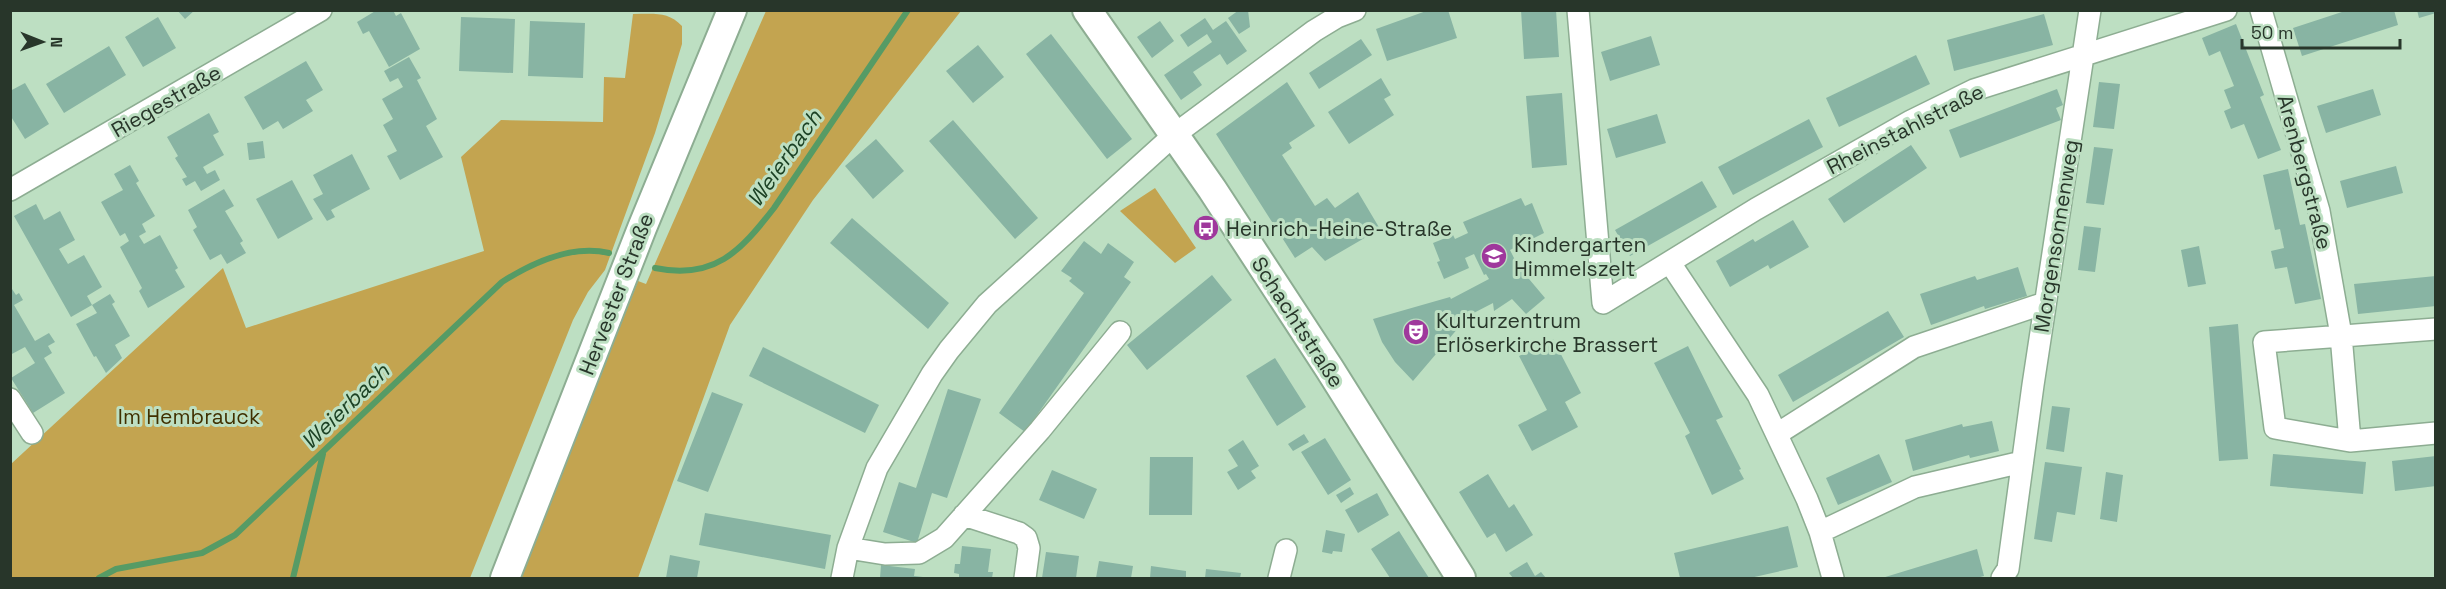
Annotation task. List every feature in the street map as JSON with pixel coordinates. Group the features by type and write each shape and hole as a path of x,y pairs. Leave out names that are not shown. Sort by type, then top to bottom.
{"street":[{"name":"Riegestraße","path":"11,188 321,10"},
{"name":"Hervester Straße","path":"505,579 663,173 732,10"},
{"name":"Schachtstraße","path":"1087,10 1174,135 1329,368 1461,579"},
{"path":"842,579 848,548 877,468 915,401 949,350 987,303 1174,135 1314,31 1337,17 1355,10"},
{"name":"Rheinstahlstraße","path":"1578,10 1603,303 1756,209 1911,121 1974,90 2226,10"},
{"name":"Morgensonnenweg","path":"2002,579 2008,570 2045,303 2090,10"},
{"name":"Arenbergstraße","path":"2261,10 2319,211 2341,335 2350,441"},
{"path":"1670,263 1758,394 1820,532 1833,579"},
{"path":"1777,434 1914,347 2045,303"},
{"path":"2436,329 2264,342 2275,428 2350,441 2436,433"},
{"path":"848,548 885,554 919,553 944,538 1040,430 1120,332"},
{"path":"10,399 32,433"},
{"path":"1820,532 1915,487 2022,462"},
{"path":"964,515 1019,533 1026,538 1029,548 1025,579"},
{"path":"1279,579 1286,550"}],"green space":[{"path":"766,11 961,11 813,200 730,325 638,578 519,578 638,281 646,284"},
{"name":"Im Hembrauck","path":"633,14 660,14 677,21 682,26 682,44 655,133 605,270 588,292 573,320 470,578 11,578 11,464 223,268 246,328 484,251 461,157 501,120 603,122 604,77 625,78"},
{"path":"1155,188 1196,248 1175,263 1120,211"}],"building":[{"path":"177,10 195,10 185,19"},
{"path":"377,10 393,10 396,16 401,13 420,49 389,67 369,31 363,34 357,22"},
{"path":"1239,10 1248,10 1250,27 1239,34 1228,18"},
{"path":"1429,10 1448,10 1457,38 1387,61 1376,29"},
{"path":"1521,10 1556,10 1559,57 1524,59"},
{"path":"2348,10 2394,10 2398,25 2302,56 2293,28"},
{"path":"2417,10 2436,10 2436,13 2419,18"},
{"path":"2044,14 2053,45 1954,71 1947,40"},
{"path":"158,17 176,48 143,67 125,37"},
{"path":"461,17 515,19 513,73 459,71"},
{"path":"1205,18 1213,30 1226,21 1247,51 1227,65 1220,54 1193,72 1202,85 1181,100 1164,75 1212,42 1207,34 1188,47 1180,35"},
{"path":"530,21 585,23 583,78 528,76"},
{"path":"1160,21 1174,41 1152,58 1137,37"},
{"path":"2236,24 2264,95 2260,97 2281,150 2258,159 2244,124 2231,129 2224,111 2231,108 2224,90 2234,86 2220,51 2209,56 2202,38"},
{"path":"1051,34 1132,139 1107,159 1026,54"},
{"path":"1651,36 1660,65 1610,81 1601,52"},
{"path":"1361,39 1372,55 1319,89 1309,73"},
{"path":"978,45 1004,77 973,103 946,71"},
{"path":"109,46 126,75 64,113 46,84"},
{"path":"1916,55 1930,84 1839,127 1826,98"},
{"path":"409,57 421,78 417,80 437,119 426,126 443,157 400,180 387,156 397,151 383,125 393,119 382,99 403,87 398,78 390,82 384,71"},
{"path":"306,61 323,90 306,100 313,111 283,129 278,121 263,130 244,97"},
{"path":"1381,78 1391,95 1384,99 1394,115 1349,144 1328,112"},
{"path":"1287,82 1315,126 1289,143 1292,148 1282,155 1315,206 1327,198 1335,208 1358,192 1380,229 1325,261 1312,247 1295,258 1216,134"},
{"path":"2099,82 2120,84 2114,129 2093,127"},
{"path":"25,83 49,124 25,139 10,115 10,91"},
{"path":"2057,89 2063,105 2056,108 2061,120 1960,158 1949,130"},
{"path":"2373,89 2381,115 2326,133 2317,106"},
{"path":"1562,93 1567,165 1532,168 1526,96"},
{"path":"209,113 219,132 213,135 224,155 203,167 207,174 215,170 220,180 201,191 195,181 186,186 182,179 187,177 175,158 178,156 167,137"},
{"path":"1657,114 1666,143 1616,158 1607,129"},
{"path":"1809,119 1823,147 1733,195 1718,167"},
{"path":"953,120 1038,218 1015,239 929,141"},
{"path":"876,139 904,171 873,199 845,166"},
{"path":"263,141 265,158 249,160 247,143"},
{"path":"1911,145 1927,168 1844,223 1828,199"},
{"path":"2094,147 2113,149 2104,205 2086,203"},
{"path":"352,154 370,189 331,210 335,217 327,221 313,199 323,194 313,175"},
{"path":"130,165 139,181 136,183 155,216 142,224 146,232 139,236 144,244 160,235 178,268 175,270 185,287 148,308 139,291 142,288 120,247 129,241 125,233 120,236 101,202 123,190 114,174"},
{"path":"2396,166 2403,193 2347,208 2340,181"},
{"path":"2288,169 2300,225 2305,224 2321,299 2295,304 2287,267 2275,269 2271,251 2284,248 2280,229 2275,230 2263,175"},
{"path":"292,180 313,219 278,239 256,199"},
{"path":"1702,181 1717,207 1630,256 1615,230"},
{"path":"224,189 234,206 225,211 243,241 240,243 246,253 227,264 221,254 210,260 193,230 197,227 188,210"},
{"name":"Kindergarten Himmelszelt","path":"1521,198 1525,206 1532,203 1544,233 1510,250 1518,266 1545,298 1526,314 1512,299 1494,311 1493,303 1464,318 1465,320 1413,381 1395,362 1382,342 1373,319 1450,297 1451,299 1489,279 1486,274 1484,275 1474,254 1465,258 1469,268 1444,279 1433,243 1453,235 1455,239 1468,233 1463,222"},
{"path":"36,204 44,220 60,211 75,240 59,249 68,264 84,255 102,287 87,296 92,305 71,317 14,216"},
{"path":"852,218 949,303 928,329 830,243"},
{"path":"1793,220 1809,247 1770,269 1768,265 1730,287 1716,261 1753,239 1755,242"},
{"path":"2084,226 2101,228 2095,272 2078,270"},
{"path":"1084,241 1101,254 1108,243 1134,262 1124,277 1131,282 1025,432 999,413 1084,293 1069,281 1072,278 1061,271"},
{"path":"2199,246 2206,284 2188,287 2181,250"},
{"path":"2018,267 2027,296 1985,309 1984,306 1931,325 1920,294 1975,276 1977,280"},
{"path":"1212,275 1232,300 1147,370 1127,345"},
{"path":"2436,276 2436,306 2358,314 2354,284"},
{"path":"10,286 16,295 19,293 23,300 14,305 35,341 49,333 55,342 48,346 52,353 44,358 65,393 33,413 11,378 35,363 25,347 10,355"},
{"path":"110,294 115,302 112,304 130,336 115,345 122,358 106,373 96,356 94,357 76,324 97,313 92,305"},
{"path":"1888,311 1904,337 1793,402 1778,375"},
{"path":"2238,324 2248,459 2219,461 2209,327"},
{"path":"1553,339 1581,393 1565,402 1578,427 1532,451 1518,425 1547,410 1519,356"},
{"path":"1688,346 1723,417 1716,420 1744,479 1712,495 1685,436 1690,433 1654,363"},
{"path":"763,347 879,405 865,433 749,376"},
{"path":"1275,358 1306,407 1277,426 1246,376"},
{"path":"948,389 981,399 947,498 932,493 917,543 883,532 899,482 916,488"},
{"path":"712,392 743,404 708,492 677,481"},
{"path":"2052,406 2070,408 2064,452 2046,449"},
{"path":"1992,421 1999,451 1970,458 1969,455 1913,471 1905,440 1962,424 1963,427"},
{"path":"1304,434 1309,442 1293,451 1288,444"},
{"path":"1325,438 1351,480 1328,495 1301,452"},
{"path":"1243,440 1259,466 1251,471 1256,478 1238,490 1227,472 1238,466 1228,450"},
{"path":"1879,454 1892,482 1838,505 1826,478"},
{"path":"2273,454 2366,462 2363,494 2270,486"},
{"path":"2436,456 2436,486 2395,491 2392,461"},
{"path":"1150,457 1193,457 1192,515 1149,515"},
{"path":"2045,462 2082,467 2075,515 2057,512 2052,542 2034,539"},
{"path":"1052,470 1097,489 1084,519 1039,500"},
{"path":"2106,472 2123,475 2117,522 2100,519"},
{"path":"1488,474 1509,508 1514,504 1533,535 1506,552 1495,533 1487,538 1459,492"},
{"path":"1350,487 1354,494 1341,503 1336,495"},
{"path":"1377,493 1389,515 1358,533 1345,510"},
{"path":"705,513 831,535 825,569 699,545"},
{"path":"1788,526 1798,567 1750,578 1680,578 1674,553"},
{"path":"1326,530 1345,534 1342,552 1333,551 1332,554 1322,552"},
{"path":"1399,531 1429,578 1390,578 1371,549"},
{"path":"962,546 991,549 988,572 993,572 992,578 959,578 959,574 954,573 955,564 960,564"},
{"path":"1977,549 1984,576 1976,578 1882,578"},
{"path":"1046,552 1079,556 1076,578 1042,578"},
{"path":"670,555 700,561 697,578 666,578"},
{"path":"1099,561 1133,566 1131,578 1096,578"},
{"path":"1527,562 1535,576 1541,572 1546,578 1513,578 1509,573"},
{"path":"881,565 915,569 914,576 923,578 880,578"},
{"path":"1151,566 1186,571 1186,578 1150,578"},
{"path":"1206,569 1241,573 1240,578 1205,578"}],"waterway":[{"name":"Weierbach","path":"655,268 676,271 710,266 724,259 749,238 774,208 908,10"},
{"name":"Weierbach","path":"99,578 116,569 202,553 235,535 502,282 526,268 567,253 581,251 609,253"},
{"path":"293,578 323,454"}],"place":[{"name":"Heinrich-Heine-Straße","path":"1206,228"},
{"name":"Kindergarten Himmelszelt","path":"1494,256"},
{"name":"Kulturzentrum Erlöserkirche Brassert","path":"1416,332"}]}
